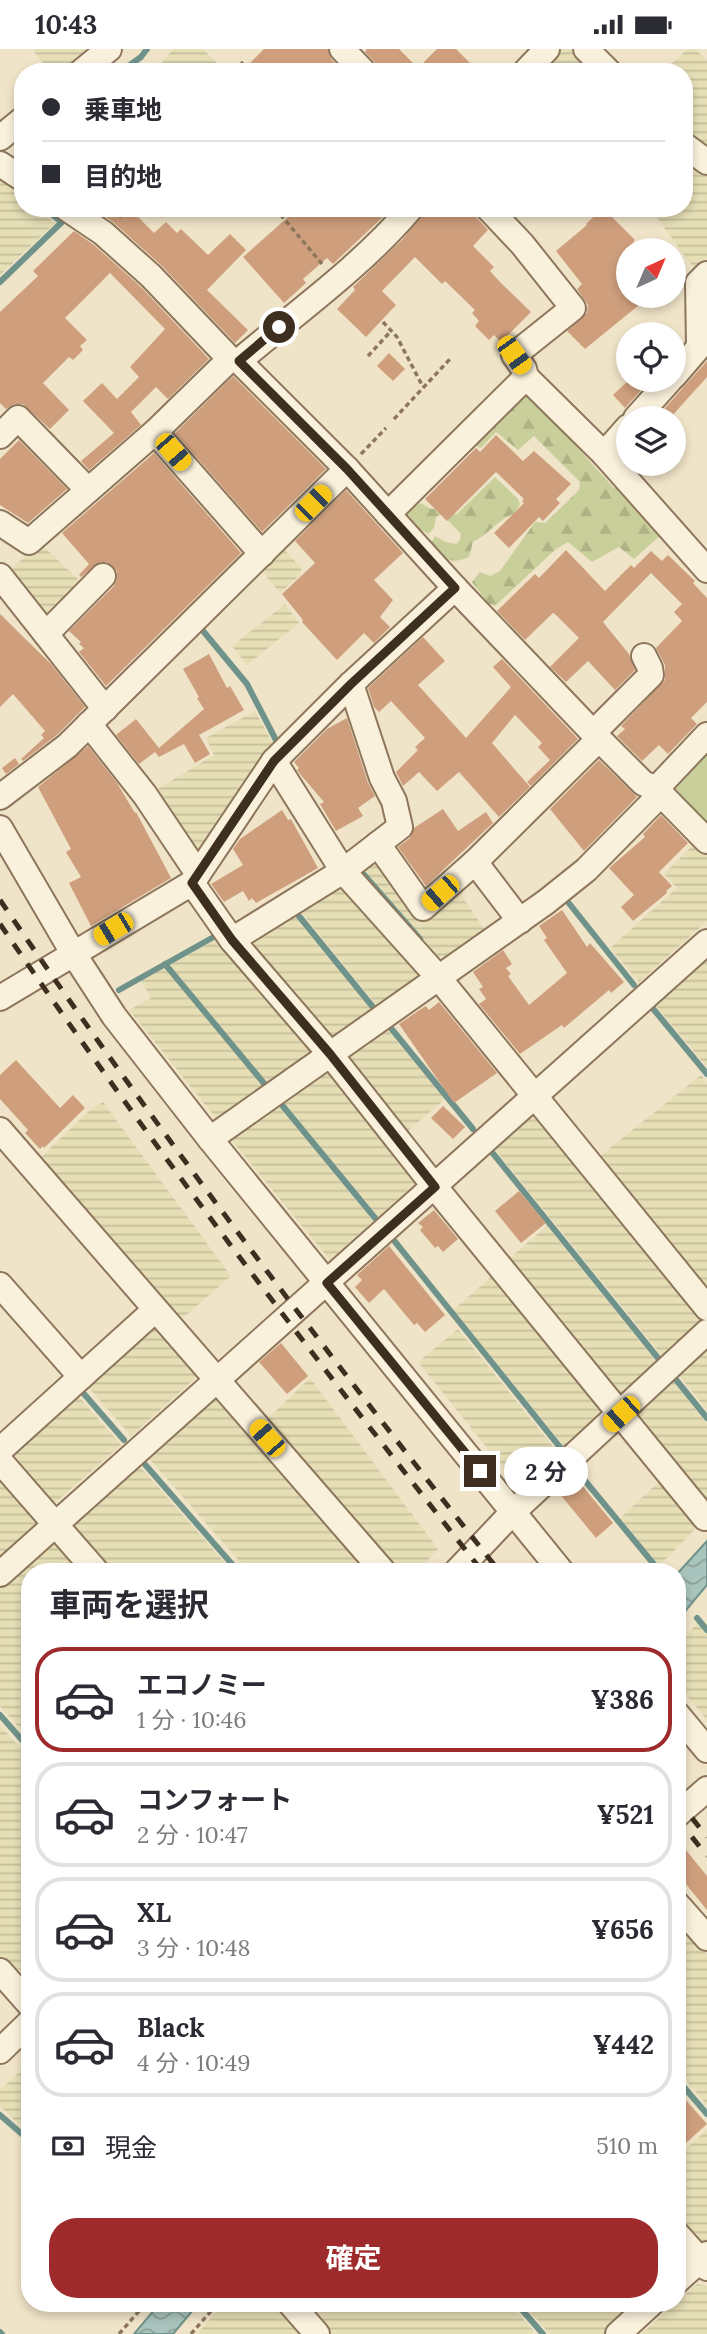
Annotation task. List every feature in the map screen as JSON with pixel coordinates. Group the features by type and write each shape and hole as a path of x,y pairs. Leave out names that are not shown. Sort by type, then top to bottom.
{"street":[{"path":"92,63 109,49"},
{"path":"342,49 355,63"},
{"path":"534,63 547,49"},
{"path":"586,49 601,63"},
{"path":"0,138 14,126"},
{"path":"79,217 103,233 151,276 347,469 455,588 596,736 643,783 658,791 707,841"},
{"path":"0,523 29,542 234,360 336,280 404,217"},
{"path":"496,217 522,244 573,308 514,355 526,377 604,454 707,570"},
{"path":"686,362 699,347 698,283 707,274"},
{"path":"388,514 526,377"},
{"path":"647,406 659,392"},
{"path":"0,436 18,418 88,490"},
{"path":"155,432 262,554"},
{"path":"604,454 616,440"},
{"path":"0,797 67,747 347,469"},
{"path":"0,576 46,634 232,940 330,1054 705,1518"},
{"path":"46,634 103,576"},
{"path":"0,998 195,878 274,761 351,684 455,588"},
{"path":"378,844 423,908 475,862 651,675 644,656"},
{"path":"232,940 343,871 400,827 394,801 382,778 351,684"},
{"path":"210,1139 520,921 586,870 707,735"},
{"path":"274,761 343,871 438,977 707,1308"},
{"path":"0,828 73,953 114,1016 210,1139 554,1563"},
{"path":"475,862 520,921"},
{"path":"0,1574 707,942"},
{"path":"0,1130 376,1563"},
{"path":"0,1285 74,1383"},
{"path":"0,1310 74,1383"},
{"path":"0,1450 155,1310"},
{"path":"465,1563 513,1512 707,1332"},
{"path":"0,1461 89,1563"},
{"path":"686,1725 707,1751"},
{"path":"686,1807 707,1789"},
{"path":"686,1914 707,1938"},
{"path":"0,1971 21,1995"},
{"path":"0,2050 21,2030"},
{"path":"686,2243 705,2261 686,2275"},
{"path":"298,2312 317,2334"},
{"path":"618,2334 642,2312"}],"path":[{"path":"283,217 336,280"},
{"path":"383,323 397,337 423,387"},
{"path":"368,356 391,331"},
{"path":"394,419 450,359"},
{"path":"347,469 386,428"},
{"path":"119,2334 138,2312"},
{"path":"191,2334 210,2312"}],"shaded area":[{"path":"32,49 93,49 75,63 43,63"},
{"path":"173,49 203,49 217,63 161,63"},
{"path":"555,49 580,49 594,63 542,63"},
{"path":"688,49 695,49 707,60 707,157 693,146 693,63 672,63"},
{"path":"693,157 707,166 707,259 695,270 686,258 686,238 672,238 657,217 693,217"},
{"path":"0,169 14,182 14,217 47,217 55,223 0,275"},
{"path":"39,542 86,587 46,628 5,576"},
{"path":"282,547 301,568 301,574 280,593 257,565"},
{"path":"285,604 299,623 247,665 232,646"},
{"path":"255,711 276,749 198,862 151,793 214,755 206,738"},
{"path":"698,840 707,852 707,921 639,982 610,948 677,888 664,874"},
{"path":"377,851 422,913 454,884 485,930 447,957 438,956 359,866"},
{"path":"340,879 425,974 381,1011 296,906"},
{"path":"290,910 376,1015 337,1042 322,1039 240,940"},
{"path":"222,936 313,1045 314,1057 270,1087 170,965"},
{"path":"707,952 707,1067 652,1001"},
{"path":"166,967 266,1090 227,1117 215,1117 129,1010 151,998 141,981"},
{"path":"382,1023 445,1099 402,1136 342,1051"},
{"path":"321,1066 333,1070 420,1179 378,1217 278,1096"},
{"path":"701,1075 707,1083 707,1299 595,1160"},
{"path":"273,1099 373,1221 330,1260 229,1137"},
{"path":"103,1102 231,1276 177,1323 36,1162 89,1111"},
{"path":"527,1114 542,1115 702,1312 702,1328 666,1361 492,1146"},
{"path":"547,1226 660,1366 626,1399 615,1397 505,1262"},
{"path":"497,1272 605,1404 602,1418 567,1450 453,1310"},
{"path":"154,1319 200,1374 131,1436 84,1382"},
{"path":"458,1329 561,1456 529,1486 517,1485 418,1362"},
{"path":"707,1343 707,1410 676,1372"},
{"path":"670,1377 707,1424 707,1511 636,1424 634,1410"},
{"path":"310,1378 438,1549 425,1563 388,1563 264,1422"},
{"path":"74,1391 121,1445 50,1507 4,1454"},
{"path":"210,1398 221,1399 365,1563 241,1563 146,1455"},
{"path":"137,1463 225,1563 99,1563 75,1535 74,1519"},
{"path":"0,1472 40,1517 39,1526 0,1560"},
{"path":"664,1477 701,1523 662,1563 657,1563 620,1518"},
{"path":"61,1541 80,1563 25,1563 48,1542"},
{"path":"21,1567 21,1730 0,1706 0,1586"},
{"path":"697,1623 707,1635 707,1720 686,1695 686,1637"},
{"path":"0,1725 21,1749 21,1970 11,1969 0,1956"},
{"path":"686,1930 707,1954 707,2105 686,2080"},
{"path":"21,2070 21,2126 0,2106 0,2090"},
{"path":"707,2130 707,2244 693,2244 686,2236 686,2148"},
{"path":"697,2284 707,2286 707,2334 641,2334 666,2312 686,2312 686,2294"},
{"path":"216,2312 287,2312 306,2334 197,2334"},
{"path":"312,2312 517,2312 534,2331 531,2334 331,2334"},
{"path":"530,2312 632,2312 607,2334 550,2334"}],"green space":[{"path":"521,393 528,393 614,488 618,486 662,534 634,559 619,547 592,562 568,542 556,549 495,606 489,604 472,582 480,572 490,576 500,571 535,522 545,523 579,490 580,482 534,436 518,450 496,432 481,448 473,442"},
{"path":"495,477 520,504 514,514 473,542 469,557 456,561 447,559 431,543 435,536 456,544 460,540 461,534 442,514 436,517 434,528 428,534 406,515 411,508 421,503 432,509 442,505 456,515"},
{"path":"707,745 707,827 673,794 670,783"}],"water":[{"path":"707,1541 707,1585 686,1610 686,1564"},
{"path":"152,2312 191,2312 173,2334 134,2334"}],"building":[{"path":"264,49 328,49 335,63 250,63"},
{"path":"367,49 399,49 413,63 375,63 365,52"},
{"path":"437,49 456,49 470,63 423,63"},
{"path":"106,217 138,217 154,233 166,222 177,233 181,229 208,255 230,234 246,250 207,290 248,330 235,343 161,265"},
{"path":"288,217 383,217 333,264 327,258 303,279 306,283 284,303 243,257"},
{"path":"421,217 476,217 488,230 473,246 494,267 490,271 531,312 501,342 494,335 489,340 475,326 479,321 472,313 475,310 445,281 442,284 415,257 382,291 396,305 366,337 337,309 355,290 353,287 402,240"},
{"path":"593,217 612,217 633,238 616,238 616,308 635,308 585,349 567,331 587,313 588,305 577,289 582,284 556,251"},
{"path":"74,231 141,287 209,359 168,399 156,387 131,412 141,425 89,470 81,461 114,433 83,401 102,383 117,399 139,377 130,367 165,329 110,273 65,318 87,340 80,346 83,350 73,360 69,357 43,383 69,410 50,429 23,404 14,404 6,409 0,403 0,312 38,276 33,271"},
{"path":"389,353 405,369 393,381 377,366"},
{"path":"707,361 707,377 681,406 667,406 679,392 686,392 686,384"},
{"path":"233,376 326,469 262,532 175,433"},
{"path":"616,392 639,392 627,406 623,406 613,395"},
{"path":"496,435 523,461 534,451 571,484 556,499 560,503 543,521 539,517 509,548 494,533 524,503 524,499 496,472 447,521 425,499 476,448 480,452"},
{"path":"19,440 67,489 28,523 0,505 0,459"},
{"path":"154,453 241,553 106,686 79,652 84,648 79,644 81,642 69,631 114,586 117,571 107,562 100,562 81,577 79,575 89,564 62,533"},
{"path":"346,490 403,553 374,580 393,600 380,617 390,627 374,643 364,633 337,660 302,622 282,594 315,563 295,541"},
{"path":"566,550 605,591 631,565 634,568 651,551 662,561 668,555 695,581 693,583 707,598 707,702 691,718 697,724 668,754 659,745 642,761 617,736 625,729 621,726 665,680 665,665 656,648 682,621 674,612 682,604 651,573 603,622 629,654 635,670 615,690 588,661 566,682 550,667 579,638 556,615 553,613 525,640 497,611 535,574 539,578"},
{"path":"0,614 51,664 85,707 57,735 23,761 21,759 44,738 41,735 45,731 13,694 0,707"},
{"path":"423,637 445,661 418,685 466,738 511,687 493,667 502,659 578,739 531,786 527,782 550,760 538,747 542,743 515,715 492,743 530,787 499,817 459,772 437,791 419,772 403,786 396,772 418,750 415,747 425,738 391,701 379,712 374,707 368,688"},
{"path":"209,654 227,688 230,686 244,710 199,735 210,754 195,763 184,744 159,757 155,752 139,764 116,735 136,719 159,748 204,709 183,669"},
{"path":"347,718 368,783 375,796 358,808 363,816 336,831 320,804 324,802 297,770 299,768 294,762 327,729"},
{"path":"88,746 136,812 171,878 91,926 69,883 81,877 66,852 71,849 38,787"},
{"path":"15,758 19,764 6,774 2,768"},
{"path":"599,760 637,797 584,851 550,809"},
{"path":"443,809 458,831 486,812 493,823 426,886 398,847 410,838 414,828"},
{"path":"282,810 288,820 291,819 318,868 256,903 252,898 249,901 243,891 224,902 211,884 243,865 233,849 240,839"},
{"path":"661,815 688,843 659,872 672,886 633,921 621,907 634,895 609,868 645,837 643,834"},
{"path":"562,910 587,947 590,943 624,982 611,993 609,990 564,1028 562,1025 520,1054 479,1004 486,999 479,989 483,987 473,972 503,950 512,964 506,968 511,974 508,976 529,1005 567,973 544,940 547,938 539,926"},
{"path":"439,1002 497,1073 454,1103 399,1024 426,1006 429,1010"},
{"path":"16,1060 60,1108 73,1095 85,1108 44,1148 43,1146 40,1149 25,1133 28,1130 0,1099 0,1075"},
{"path":"443,1106 465,1127 453,1139 431,1118"},
{"path":"519,1191 546,1223 521,1243 495,1211"},
{"path":"434,1210 458,1239 443,1252 438,1246 435,1248 420,1230 423,1227 418,1223"},
{"path":"389,1246 445,1315 425,1332 417,1323 414,1325 384,1289 369,1303 355,1287 362,1280 357,1275"},
{"path":"281,1343 308,1376 287,1394 259,1362"},
{"path":"576,1478 613,1523 596,1538 559,1493"},
{"path":"686,1850 707,1876 707,1910 686,1884"},
{"path":"686,2100 707,2124 686,2143"}],"waterway":[{"path":"133,63 147,49"},
{"path":"0,282 62,222 55,217"},
{"path":"199,626 247,684 279,746"},
{"path":"359,869 420,939"},
{"path":"564,897 634,985"},
{"path":"294,910 377,1012"},
{"path":"119,990 219,934"},
{"path":"165,964 267,1087"},
{"path":"650,1005 707,1074"},
{"path":"386,1022 473,1129"},
{"path":"277,1099 375,1218"},
{"path":"491,1151 662,1363"},
{"path":"392,1238 563,1451"},
{"path":"673,1376 707,1418"},
{"path":"78,1387 124,1440"},
{"path":"142,1461 231,1563"},
{"path":"577,1471 653,1563"},
{"path":"697,1618 707,1630"},
{"path":"0,1715 21,1739"},
{"path":"686,2090 707,2114"},
{"path":"0,2115 21,2133"},
{"path":"524,2312 543,2334"}],"railway":[{"path":"0,900 181,1156 493,1563"},
{"path":"0,924 116,1089 236,1252 476,1563"},
{"path":"686,1810 707,1837"},
{"path":"686,1829 707,1856"}],"route":[{"path":"279,327 239,361 347,469 455,588 351,684 274,761 192,883 232,940 330,1054 435,1187 327,1283 480,1471"}]}
